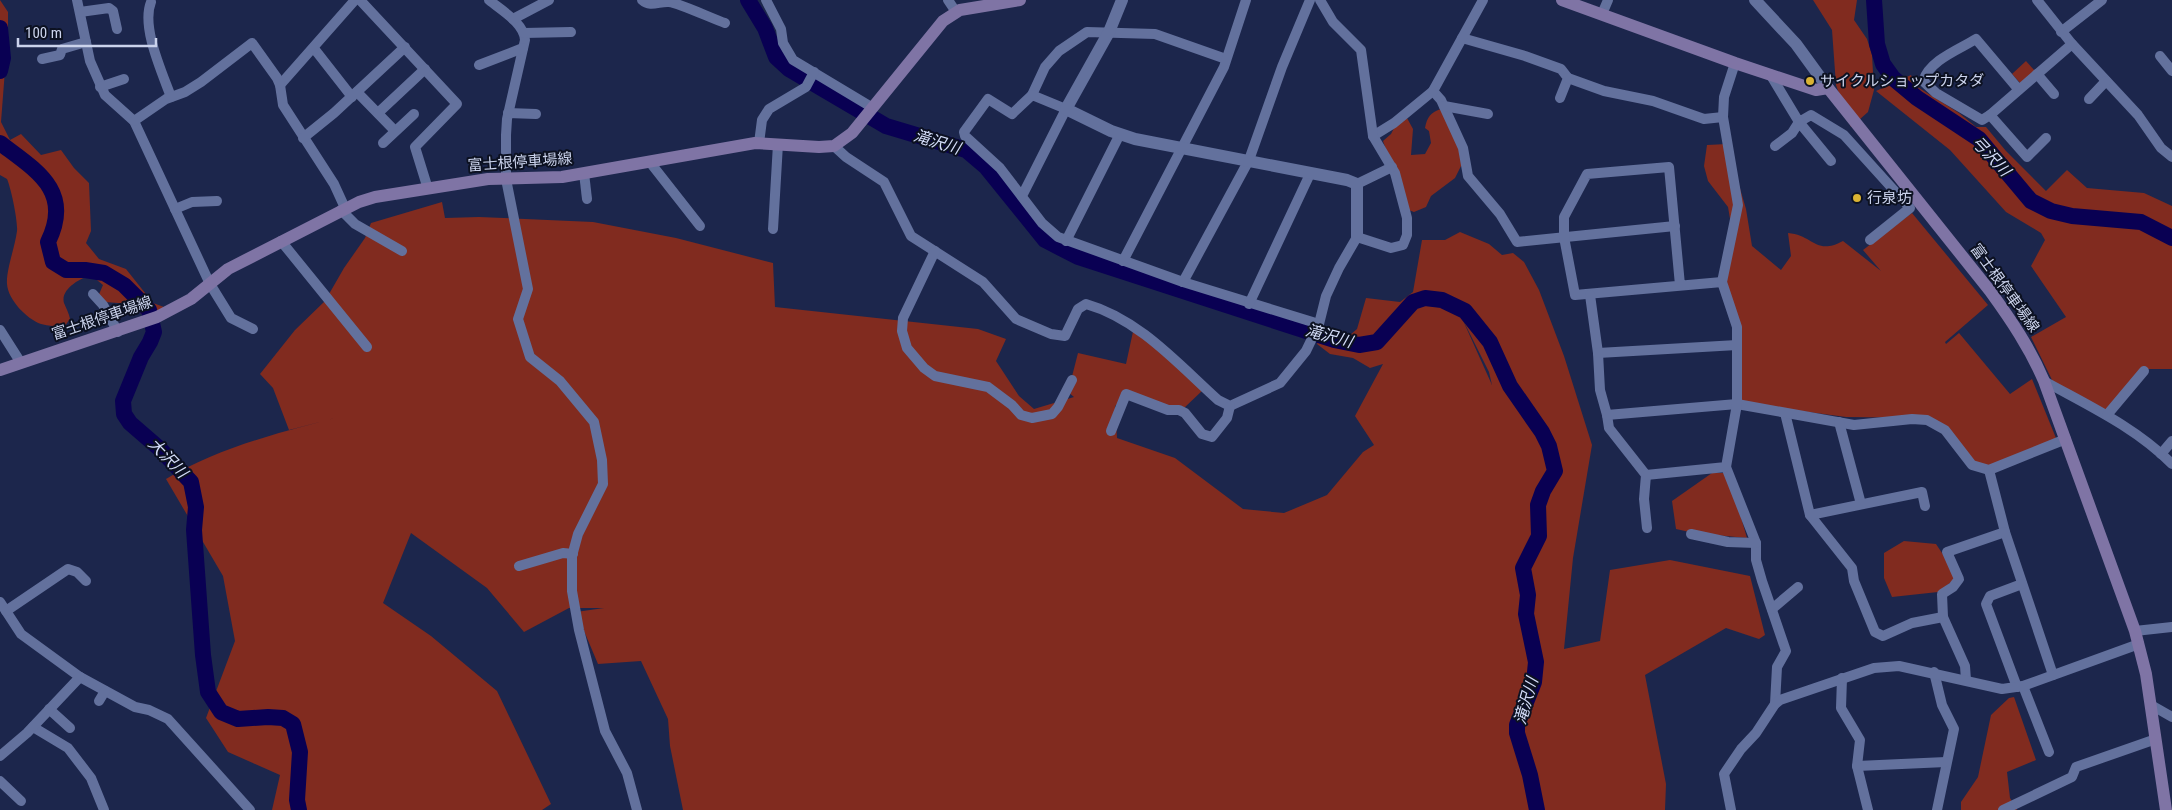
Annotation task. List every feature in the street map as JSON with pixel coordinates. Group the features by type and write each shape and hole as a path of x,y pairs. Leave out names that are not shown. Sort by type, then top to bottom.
{"main road":[{"path":"834,146 852,133 863,121 943,21 956,12 1020,0"},
{"path":"1562,0 1735,63 1816,90 1828,88"},
{"name":"富士根停車場線","path":"1828,88 2013,322 2032,352 2066,439 2135,631 2151,705 2166,810"},
{"name":"富士根停車場線","path":"0,370 157,318 191,298 228,269 343,209 375,197 480,180 543,179 759,143 818,147 834,146"}],"street":[{"path":"78,0 90,61 100,87 105,95 134,121 210,284 230,318 253,329"},
{"path":"280,85 355,0"},
{"path":"360,0 457,104 415,147 428,189"},
{"path":"489,0 513,19 524,33 524,48 508,113 506,135 506,179 528,289 518,318 530,357 560,381 594,422 602,460 603,484 578,534 573,554 572,592 579,630 604,731 628,774 637,810"},
{"path":"513,19 548,0"},
{"path":"642,0 644,3 656,4 669,2 725,23"},
{"path":"766,0 781,28 783,43 793,60 873,108"},
{"path":"948,0 956,12"},
{"path":"1022,196 1066,109 1109,32 1122,0"},
{"path":"1123,261 1208,98 1226,59 1246,0"},
{"path":"1184,282 1249,160 1282,67 1310,0"},
{"path":"1320,0 1334,22 1360,50 1373,136 1395,173 1407,218 1407,235 1403,246 1391,248 1357,237"},
{"path":"1373,136 1394,123 1433,91 1483,0"},
{"path":"1602,14 1608,0"},
{"path":"1755,0 1796,44 1828,88"},
{"path":"2037,0 2072,44 2138,115 2161,148 2172,157"},
{"path":"2062,32 2102,0"},
{"path":"151,2 148,10 152,41 171,97"},
{"path":"80,12 109,8 113,11 117,29"},
{"path":"524,33 570,32"},
{"path":"1226,59 1155,34 1087,32 1059,51 1045,67 1032,95 1012,114 988,99 964,132 964,136 1000,168 1042,223 1058,237 1317,328"},
{"path":"1462,38 1525,56 1561,69 1568,78 1604,91 1653,101 1704,119 1723,117"},
{"path":"2019,90 1976,39 1938,62 1926,74 1924,81 1936,94 1982,120 1990,115 2019,90 2037,74 2072,44"},
{"path":"42,59 60,55 62,50 86,42"},
{"path":"134,121 171,97 185,92 201,82 252,43 280,85 283,105 334,184 343,209 355,224 402,251"},
{"path":"303,138 355,94 405,47"},
{"path":"479,65 524,48"},
{"path":"316,51 355,94 378,113 395,131"},
{"path":"2160,56 2172,71"},
{"path":"1735,63 1724,97 1723,117 1738,205 1722,282 1737,326 1737,404 1726,466 1756,543 1756,560 1786,650 1777,667 1775,704"},
{"path":"378,113 425,69"},
{"path":"759,143 762,120 769,109 806,87 814,72"},
{"path":"1770,74 1799,122 1831,161"},
{"path":"2037,74 2054,94"},
{"path":"1560,98 1568,78"},
{"path":"100,87 124,79"},
{"path":"2089,99 2106,81"},
{"path":"1433,91 1444,106 1463,148 1468,176 1500,214 1517,242 1675,226"},
{"path":"1032,95 1120,134 1180,149 1249,160 1310,174 1348,180 1357,184 1392,167"},
{"path":"1444,106 1488,114"},
{"path":"508,113 536,114"},
{"path":"383,143 414,114"},
{"path":"1775,146 1792,132 1799,122 1811,115 1844,135 1910,208 1870,240"},
{"path":"1990,115 2027,157 2046,138"},
{"path":"1066,241 1120,134"},
{"path":"773,229 778,144"},
{"path":"834,146 846,157 884,182 910,236 983,282 1016,319 1051,334 1065,336 1078,309 1086,304 1102,308 1136,326 1218,400 1230,406"},
{"path":"649,161 700,226"},
{"path":"1680,285 1669,167 1587,174 1564,217 1564,237 1575,295 1722,282"},
{"path":"584,173 587,199"},
{"path":"1249,304 1310,174"},
{"path":"1230,406 1280,383 1306,351 1317,328 1326,296 1339,268 1357,237 1357,184"},
{"path":"175,209 192,202 217,201"},
{"path":"281,241 367,347"},
{"path":"935,251 902,318 902,332 907,348 924,368 935,376 988,388 1012,405 1021,416 1032,418 1052,414 1058,407 1072,380"},
{"path":"93,294 103,305 118,332"},
{"path":"1590,295 1598,353 1600,390 1609,428 1646,475 1644,499 1647,528"},
{"path":"0,330 22,363"},
{"path":"1598,353 1737,345"},
{"path":"2107,415 2144,371"},
{"path":"2044,381 2107,415 2172,464"},
{"path":"1111,431 1126,394 1168,410 1185,412 1202,434 1212,437 1227,418 1230,406"},
{"path":"1607,415 1737,404 1854,424 1912,419 1927,420 1946,430 1972,465 1989,470 2066,439"},
{"path":"1785,412 1810,515 1852,568 1854,581 1874,632 1884,636 1912,623 1944,617"},
{"path":"1839,422 1861,504"},
{"path":"2161,454 2172,441"},
{"path":"1646,475 1726,466"},
{"path":"1989,470 2005,532 2053,675"},
{"path":"1810,515 1922,492 1925,506"},
{"path":"1966,680 1965,666 1944,617 1942,594 1953,587 1959,580 1946,552 2005,532"},
{"path":"1691,534 1728,542 1756,543"},
{"path":"519,566 563,553 573,554"},
{"path":"6,612 68,569 77,572 86,581"},
{"path":"2022,584 1990,596 1986,604 2048,752"},
{"path":"1772,609 1798,587"},
{"path":"0,602 21,634 80,677 135,707 149,710 168,719 250,810"},
{"path":"2135,631 2172,627"},
{"path":"1731,810 1724,774 1740,749 1756,733 1775,704 1780,700 1874,668 1899,666 1934,672 2002,689 2020,686 2138,644"},
{"path":"1934,672 1942,705 1954,729 1938,810"},
{"path":"0,756 33,727 80,677"},
{"path":"1842,678 1841,708 1860,740 1857,766 1868,810"},
{"path":"99,702 105,691"},
{"path":"2151,705 2172,717"},
{"path":"49,709 70,728"},
{"path":"33,727 68,748 91,778 104,810"},
{"path":"2002,810 2072,776 2076,767 2156,739"},
{"path":"1857,766 1946,762"},
{"path":"0,781 21,801"}],"shaded area":[{"path":"0,0 8,12 1,122 10,140 21,134 41,155 61,150 74,168 89,183 91,231 86,243 99,259 126,269 153,303 164,307 150,322 131,304 105,302 97,299 103,285 91,275 77,281 65,293 64,303 70,319 64,327 44,325 36,322 19,308 8,290 7,278 17,226 9,183 7,179 0,175"},
{"path":"1813,0 1857,0 1854,20 1867,39 1872,55 1874,90 1868,112 1851,127 1836,85 1832,30"},
{"path":"2026,61 2035,71 2021,84 2012,74"},
{"path":"1911,75 1916,86 1959,113 1976,127 1986,127 2006,151 2046,191 2067,170 2087,188 2144,193 2172,206 2172,369 2144,369 2107,412 2053,382 2031,337 2066,317 2031,266 2045,240 2041,233 2006,212 1950,150 1876,91"},
{"path":"1441,109 1464,160 1455,178 1431,196 1426,207 1414,212 1406,209 1383,141 1391,134 1396,124 1407,118 1413,129 1411,155 1425,154 1431,143 1429,131 1425,128 1427,121 1432,113"},
{"path":"1727,144 1746,209 1752,246 1781,270 1791,256 1788,233 1804,237 1820,246 1834,245 1843,241 1881,271 1863,250 1912,213 1988,305 1945,342 1946,344 1959,333 2010,394 2032,379 2058,443 1989,470 1974,465 1931,418 1846,417 1739,403 1737,345 1728,299 1727,280 1733,236 1728,207 1708,181 1704,166 1707,145"},
{"path":"442,202 445,218 479,217 593,222 676,238 773,263 775,307 978,329 1006,339 996,361 1019,396 1034,409 1074,397 1068,392 1078,353 1126,364 1134,327 1203,390 1184,408 1173,409 1129,395 1115,406 1117,438 1175,458 1243,509 1284,513 1327,495 1363,452 1374,445 1355,416 1383,364 1370,368 1353,358 1330,354 1317,344 1320,333 1350,335 1357,329 1366,298 1400,302 1413,292 1422,240 1445,240 1460,232 1489,244 1502,255 1513,253 1524,262 1539,290 1564,356 1592,445 1573,558 1564,649 1600,641 1610,570 1670,560 1750,576 1765,635 1759,639 1726,628 1645,675 1666,784 1665,810 683,810 670,746 668,719 641,661 598,664 576,612 604,608 569,608 524,632 487,588 411,533 383,603 431,636 497,691 551,804 542,810 272,810 280,775 228,752 206,718 235,641 223,576 166,479 210,457 289,430 273,388 260,374 295,330 325,301 344,268 365,238 371,223","holes":["1461,316 1489,372 1492,385"]},
{"path":"1712,473 1728,473 1747,538 1694,533 1676,529 1672,501"},
{"path":"1904,541 1936,544 1958,577 1938,592 1892,597 1884,578 1884,553"},
{"path":"2014,697 2036,760 2007,772 2010,798 2017,810 1961,810 1961,802 1978,777 1991,715 2009,698"}],"waterway":[{"name":"滝沢川","path":"748,0 765,28 776,57 789,69 886,126 966,150 986,167 1045,240 1078,257 1334,340 1359,345 1377,342 1413,302 1425,298 1442,300 1465,311 1490,342 1510,386 1542,432 1549,446 1555,471 1543,491 1538,505 1539,536 1523,568 1528,595 1526,614 1536,662 1534,682 1517,725 1517,733 1530,775 1537,810"},
{"name":"弓沢川","path":"1874,0 1877,44 1883,64 1893,78 1917,98 1979,139 2031,201 2051,211 2072,216 2141,222 2172,238"},
{"name":"大沢川","path":"0,28 3,58 0,71"},
{"name":"大沢川","path":"0,143 38,173 54,196 56,209 55,224 48,242 53,262 66,270 104,273 124,285 149,310 154,332 141,357 123,401 124,414 130,423 160,449 191,482 196,507 194,530 203,655 208,692 221,712 238,719 283,718 293,724 300,752 297,800 299,810"}],"place":[{"name":"サイクルショップカタダ","path":"1810,81"},
{"name":"行泉坊","path":"1857,198"}]}
